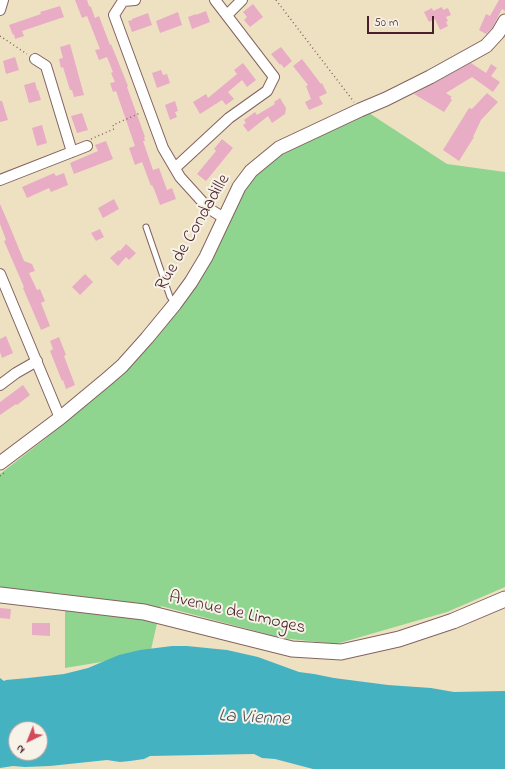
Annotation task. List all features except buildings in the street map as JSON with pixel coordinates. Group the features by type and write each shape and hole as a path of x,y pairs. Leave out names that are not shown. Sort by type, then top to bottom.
{"main road":[{"name":"Avenue de Limoges","path":"0,595 144,612 292,649 341,652 399,639 453,621 505,599"}],"street":[{"path":"0,10 3,0"},
{"path":"135,0 123,1 114,15 163,148 180,177 208,208 224,218"},
{"path":"175,168 229,118 267,91 274,76 215,0"},
{"path":"227,15 242,0"},
{"name":"Rue de Condadille","path":"0,463 60,418 108,379 148,338 191,282 206,257 239,187 251,171 279,148 430,78 486,46 498,34 505,21"},
{"path":"35,59 46,66 72,152"},
{"path":"0,180 87,146"},
{"path":"0,274 60,418"},
{"path":"0,384 37,361"}],"lane":[{"path":"146,226 170,297 175,304"}],"path":[{"path":"276,0 360,110"},
{"path":"0,36 35,59"},
{"path":"87,146 86,141 114,129 113,125 149,109"}],"green space":[{"path":"369,113 447,164 505,172 505,587 447,612 336,644 282,638 161,606 150,654 65,668 65,594 0,589 0,474 124,374 181,303 244,188 277,153"}],"water":[{"name":"La Vienne","path":"172,646 187,646 227,650 258,657 299,672 334,678 388,685 431,688 454,692 505,691 505,769 313,769 275,759 262,758 254,754 150,756 144,759 120,762 107,760 50,766 13,766 0,768 0,678 4,681 64,674 88,668 119,655 140,650"}]}
